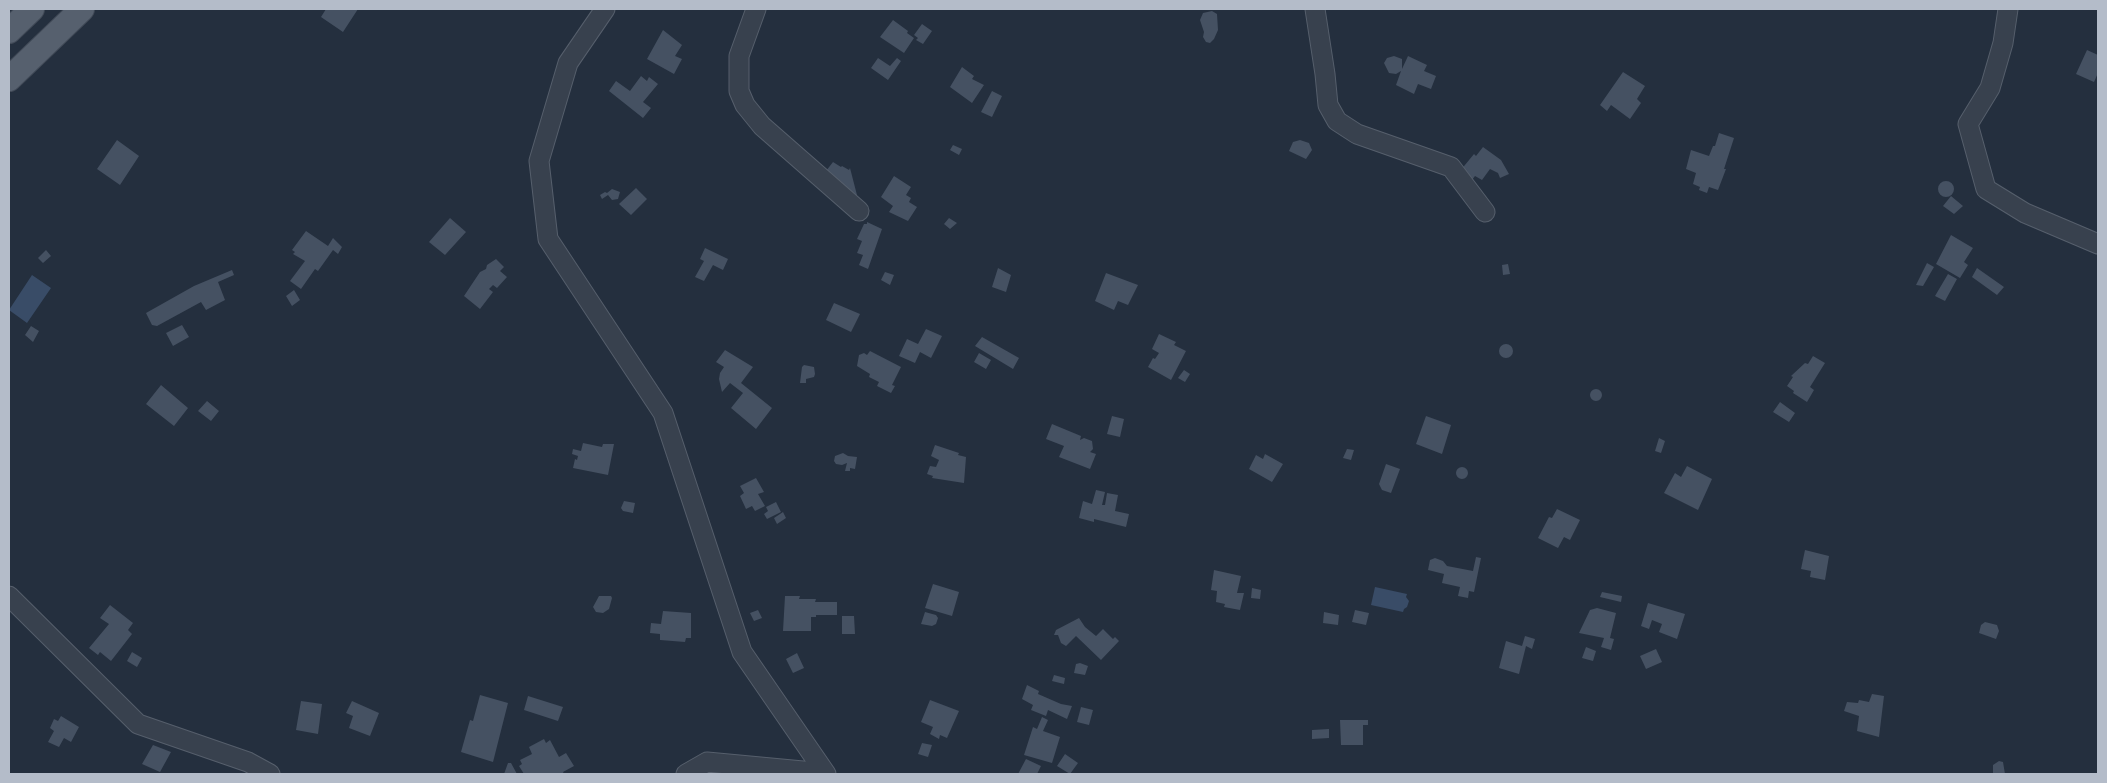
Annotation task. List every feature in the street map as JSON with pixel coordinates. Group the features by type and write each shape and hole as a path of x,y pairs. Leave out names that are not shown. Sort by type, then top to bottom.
{"main road":[{"path":"9,31 32,9"},
{"path":"9,79 82,9"}],"street":[{"path":"605,9 568,63 539,161 548,239 664,413 742,652 825,774"},
{"path":"756,9 739,56 739,91 745,105 762,126 860,211"},
{"path":"1315,9 1328,105 1336,121 1357,134 1451,168 1485,212"},
{"path":"2008,9 2004,43 1990,88 1968,124 1986,189 2025,213 2098,244"},
{"path":"9,596 138,724 248,762 270,774"},
{"path":"686,774 707,762 825,774"}],"water":[{"path":"32,275 51,288 27,323 9,310"},
{"path":"1375,587 1407,594 1406,597 1409,601 1407,607 1403,612 1371,605"}],"building":[{"path":"326,9 358,9 343,32 321,17"},
{"path":"1212,11 1217,14 1218,30 1210,43 1206,42 1203,37 1204,32 1200,20 1203,13"},
{"path":"893,20 914,38 904,53 880,37"},
{"path":"922,24 932,31 923,44 916,40 918,38 914,35"},
{"path":"663,30 682,45 675,56 682,59 674,74 647,59"},
{"path":"2087,50 2098,55 2098,73 2094,82 2076,74"},
{"path":"1394,56 1402,59 1402,69 1408,56 1427,65 1424,71 1436,76 1431,89 1418,84 1414,94 1396,85 1401,71 1396,74 1389,73 1384,63 1387,58"},
{"path":"878,58 890,66 897,58 901,61 888,80 871,68"},
{"path":"962,67 974,76 972,79 984,85 972,103 950,87"},
{"path":"1623,72 1645,86 1637,99 1641,103 1630,119 1611,105 1607,111 1600,105"},
{"path":"641,76 647,81 649,77 658,84 643,102 651,108 643,118 609,91 616,81 630,91"},
{"path":"992,91 1002,96 992,117 981,112"},
{"path":"1719,133 1734,138 1718,190 1709,187 1707,193 1699,190 1700,187 1693,184 1696,173 1686,169 1691,150 1709,156 1713,146 1715,146"},
{"path":"117,140 139,156 120,185 97,169"},
{"path":"1300,140 1309,143 1312,150 1306,159 1289,151 1293,142"},
{"path":"953,145 962,149 959,155 950,150"},
{"path":"1483,147 1501,160 1509,174 1500,178 1498,173 1490,169 1482,180 1475,176 1472,180 1460,171 1474,154 1476,156"},
{"path":"833,162 849,170 850,168 858,199 834,181 836,179 826,171"},
{"path":"894,176 911,187 906,195 911,198 909,202 917,207 908,221 889,212 893,206 881,197"},
{"path":"1943,181 1949,181 1954,186 1952,195 1943,197 1938,192 1938,186"},
{"path":"636,188 647,199 631,215 619,204"},
{"path":"612,189 620,192 618,199 612,200 608,195 602,199 600,195"},
{"path":"1951,196 1963,206 1954,214 1943,206"},
{"path":"450,218 466,232 445,255 429,242"},
{"path":"949,218 957,223 950,229 944,224"},
{"path":"867,222 882,229 868,269 859,265 863,255 857,253 862,241 857,239 864,224 867,224"},
{"path":"306,231 328,246 333,238 342,247 338,254 333,250 318,271 315,269 301,289 290,281 305,261 293,254 295,252 292,250"},
{"path":"1951,235 1973,248 1964,262 1968,265 1960,278 1936,264"},
{"path":"705,248 728,259 723,270 713,265 704,281 695,277 704,261 700,259"},
{"path":"46,250 51,256 43,263 38,258"},
{"path":"496,259 504,267 500,271 507,277 497,288 493,285 489,289 493,292 480,309 464,296 480,272"},
{"path":"1927,263 1934,267 1923,286 1916,285"},
{"path":"1508,264 1510,274 1503,275 1502,265"},
{"path":"998,268 1011,275 1006,292 992,287"},
{"path":"1977,268 2004,287 1997,295 1972,277"},
{"path":"232,270 234,275 218,282 225,300 206,310 201,302 157,326 152,325 146,313 194,286"},
{"path":"885,272 894,275 890,285 881,280"},
{"path":"1106,273 1138,285 1128,305 1118,301 1114,310 1095,301"},
{"path":"1948,274 1957,279 1945,301 1935,296"},
{"path":"294,290 300,300 292,306 286,296"},
{"path":"834,303 860,314 851,332 826,320"},
{"path":"182,325 189,337 173,346 166,333"},
{"path":"31,326 39,331 33,342 25,335"},
{"path":"926,329 942,336 931,358 920,352 915,363 899,356 907,339 918,344"},
{"path":"1159,334 1176,342 1174,345 1186,351 1171,380 1148,367 1153,358 1155,359 1159,353 1152,349"},
{"path":"982,337 1019,358 1013,369 975,346"},
{"path":"1503,344 1509,344 1513,351 1509,358 1503,358 1499,354 1499,348"},
{"path":"725,350 753,367 741,383 772,408 756,429 731,408 743,393 730,383 722,392 719,379 724,367 716,362"},
{"path":"870,351 901,367 892,385 895,386 891,393 877,386 879,382 869,377 870,374 857,366 859,355 864,353 867,355"},
{"path":"979,353 991,360 986,369 974,362"},
{"path":"1813,356 1825,363 1810,387 1814,390 1807,402 1793,393 1794,391 1787,386 1793,377 1791,376 1805,363 1808,364"},
{"path":"804,365 814,367 815,374 814,377 806,379 806,383 800,383 802,367"},
{"path":"1184,370 1190,374 1185,382 1178,378"},
{"path":"161,385 188,408 174,426 146,404"},
{"path":"1596,389 1602,395 1596,401 1590,395"},
{"path":"207,401 219,411 211,421 198,411"},
{"path":"1780,402 1795,413 1789,422 1773,412"},
{"path":"1112,416 1124,419 1120,437 1107,434"},
{"path":"1426,416 1451,425 1442,454 1416,444"},
{"path":"1052,424 1081,436 1080,440 1084,438 1092,441 1093,449 1090,452 1096,454 1090,469 1059,457 1064,446 1046,439"},
{"path":"1659,438 1665,441 1661,453 1655,451"},
{"path":"583,443 602,447 603,444 614,444 608,475 573,468 575,459 577,460 578,456 572,454 573,449 581,451"},
{"path":"935,445 966,457 964,483 932,478 933,476 927,474 930,466 936,467 939,460 931,456"},
{"path":"1347,449 1354,450 1351,460 1343,458"},
{"path":"843,453 848,456 857,457 855,469 850,468 850,471 845,471 847,463 842,465 836,464 834,461 835,456"},
{"path":"1265,454 1283,464 1272,482 1249,469 1256,455 1263,459"},
{"path":"1386,464 1400,469 1391,493 1382,490 1379,484"},
{"path":"1687,466 1712,479 1698,510 1664,493 1675,473 1681,477"},
{"path":"1464,467 1467,468 1467,478 1460,479 1457,478 1456,471 1457,468"},
{"path":"756,478 764,492 758,494 765,506 755,511 752,506 746,509 740,496 744,493 740,486"},
{"path":"1096,490 1105,492 1102,505 1105,505 1107,493 1118,495 1115,511 1129,514 1126,527 1094,519 1094,522 1079,518 1083,501 1092,504"},
{"path":"624,501 635,503 633,513 623,511 621,508"},
{"path":"776,502 781,512 767,519 764,514 768,511 766,507"},
{"path":"1557,509 1580,520 1570,540 1564,537 1558,548 1538,538 1549,517 1552,518"},
{"path":"783,512 786,518 777,524 774,518"},
{"path":"1805,550 1829,556 1825,580 1810,577 1811,571 1801,569"},
{"path":"1476,557 1481,558 1474,592 1469,591 1468,598 1458,596 1460,587 1442,583 1444,574 1428,570 1430,560 1435,558 1443,561 1447,566 1473,571"},
{"path":"1214,570 1241,576 1237,593 1244,593 1240,610 1224,607 1225,604 1216,602 1217,591 1211,590"},
{"path":"933,584 959,592 952,616 925,608"},
{"path":"1252,588 1261,590 1260,599 1251,598"},
{"path":"1602,592 1622,596 1621,602 1600,597"},
{"path":"599,596 611,596 612,598 609,609 603,613 596,612 593,607"},
{"path":"785,596 800,596 799,599 816,599 815,602 837,602 837,615 816,615 816,617 811,617 811,631 783,631"},
{"path":"1648,603 1685,614 1677,639 1659,632 1662,624 1652,620 1649,629 1641,626"},
{"path":"110,605 133,623 128,630 132,634 111,661 100,652 98,655 89,648 109,624 100,618"},
{"path":"1597,608 1616,613 1610,638 1614,639 1611,650 1601,647 1604,638 1579,633 1590,610"},
{"path":"758,610 762,618 754,621 750,613"},
{"path":"1355,610 1369,613 1366,625 1352,622"},
{"path":"663,611 691,613 691,638 686,638 685,642 660,640 660,634 650,633 651,623 661,624"},
{"path":"925,612 936,615 938,618 936,624 932,626 921,624"},
{"path":"1324,612 1339,615 1338,625 1323,623"},
{"path":"842,616 854,616 855,634 842,634"},
{"path":"1079,618 1085,627 1096,636 1103,629 1113,639 1115,637 1119,641 1101,660 1076,636 1066,646 1061,643 1058,635 1054,635 1056,630"},
{"path":"1985,622 1997,625 1999,631 1996,639 1979,633 1981,625"},
{"path":"1525,636 1535,639 1532,649 1526,646 1519,674 1499,668 1506,641 1522,646"},
{"path":"1586,647 1596,651 1593,661 1582,658"},
{"path":"1656,649 1662,662 1646,669 1640,656"},
{"path":"132,652 142,658 137,667 127,661"},
{"path":"797,653 804,668 793,673 786,659"},
{"path":"1080,663 1088,666 1085,675 1074,673 1076,664"},
{"path":"1054,675 1065,678 1064,684 1052,681"},
{"path":"1027,685 1039,691 1038,694 1061,704 1072,706 1067,719 1048,710 1046,716 1031,710 1033,705 1022,699"},
{"path":"1872,694 1884,696 1879,737 1857,731 1859,716 1844,711 1847,702 1858,703 1859,700 1869,702"},
{"path":"480,695 508,703 493,762 461,752 470,720 473,721"},
{"path":"528,696 563,707 558,721 524,710"},
{"path":"930,700 959,711 947,738 940,735 939,739 930,734 933,727 921,722"},
{"path":"301,701 322,704 318,734 296,730"},
{"path":"352,701 379,713 370,736 349,728 353,716 346,713"},
{"path":"1081,707 1093,710 1089,725 1077,722"},
{"path":"61,716 79,727 71,742 64,738 59,747 48,742 54,731 50,728 54,719 58,721"},
{"path":"1042,717 1048,720 1043,731 1060,737 1052,763 1024,755 1033,727 1037,729"},
{"path":"1340,720 1368,720 1368,725 1363,725 1363,745 1341,745"},
{"path":"1329,729 1329,738 1312,739 1312,730"},
{"path":"544,739 546,743 550,740 559,757 566,753 574,766 563,772 564,774 524,774 519,766 522,764 520,760 532,754 529,747"},
{"path":"922,743 932,745 928,757 918,754"},
{"path":"153,745 171,752 160,772 142,764"},
{"path":"1065,754 1078,763 1070,774 1057,766"},
{"path":"1026,759 1041,766 1037,774 1018,774"},
{"path":"1999,761 2003,762 2005,774 1993,773 1993,765"},
{"path":"508,763 511,763 517,774 504,774"}]}
